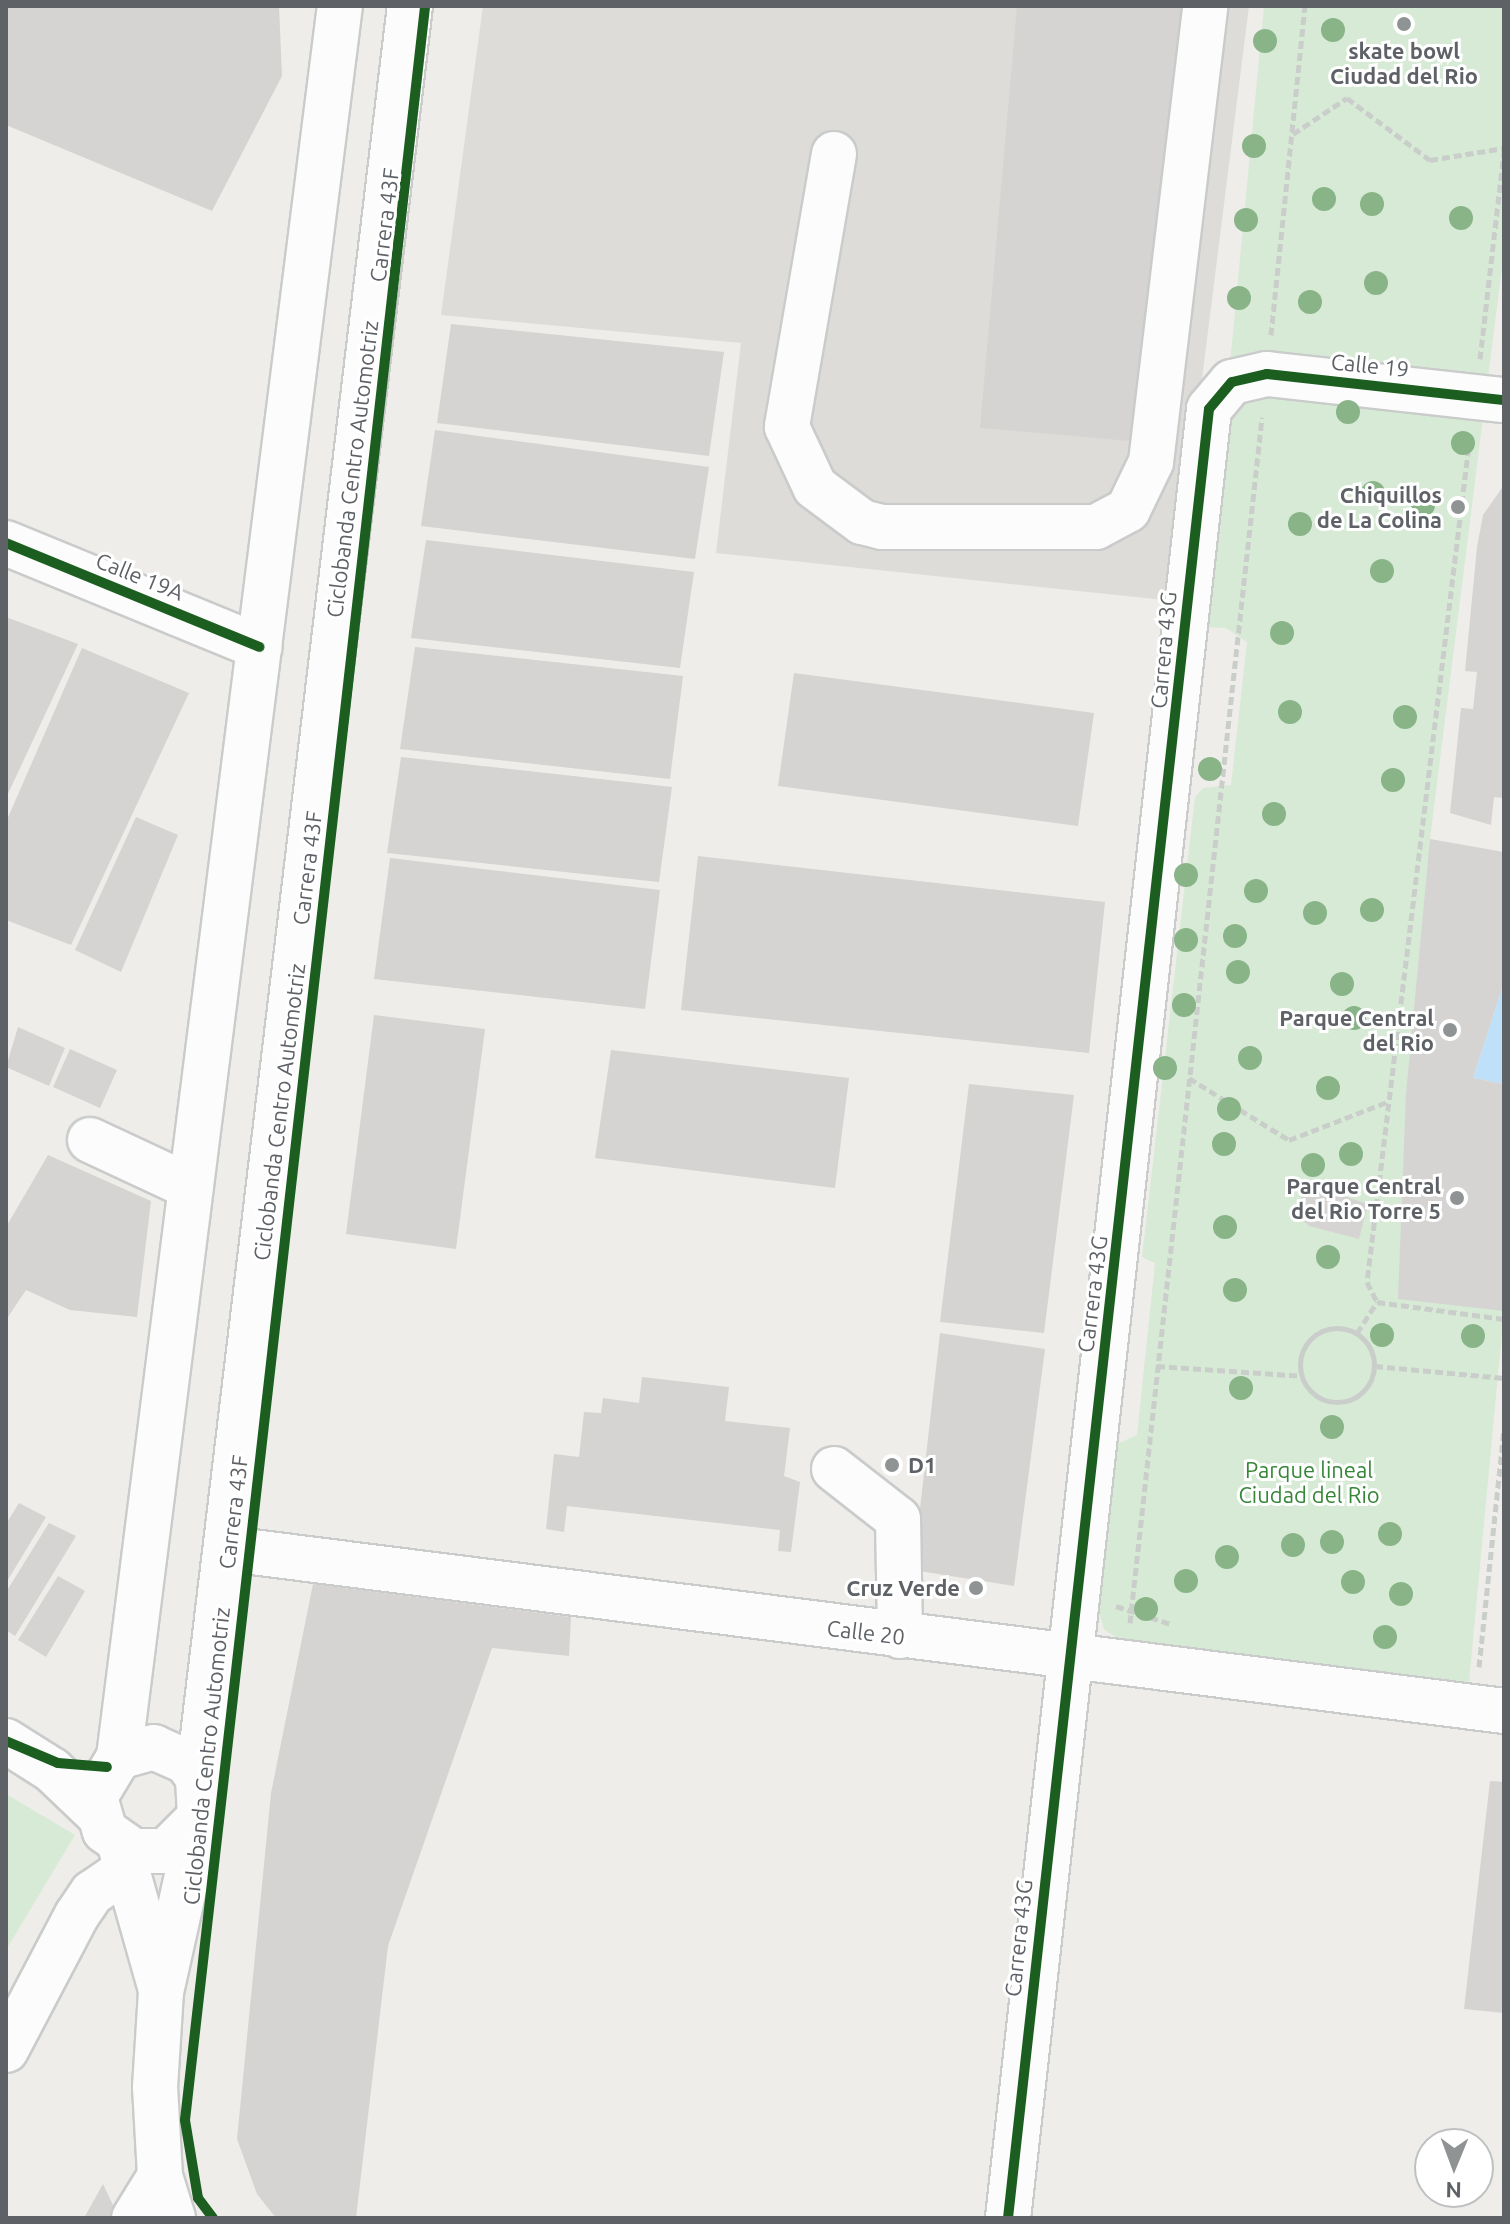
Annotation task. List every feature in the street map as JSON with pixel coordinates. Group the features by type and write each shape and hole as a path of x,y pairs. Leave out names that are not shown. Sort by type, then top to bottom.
{"street":[{"path":"6,2050 77,1915 92,1893 114,1842 113,1762 191,1187 340,6"},
{"name":"Carrera 43F","path":"173,2218 160,2176 161,1992 199,1797 410,6"},
{"path":"834,154 787,427 815,487 862,522 882,527 1096,527 1128,510 1151,462 1205,6"},
{"name":"Calle 19","path":"1249,378 1489,398"},
{"name":"Carrera 43G","path":"1008,2218 1068,1655 1144,1032 1200,452 1209,409 1249,378"},
{"name":"Calle 19A","path":"6,543 259,647"},
{"path":"90,1140 191,1187"},
{"path":"834,1469 898,1519 900,1636"},
{"name":"Calle 20","path":"229,1549 1489,1709"},
{"path":"20,1749 113,1762 135,1749 172,1752 199,1797 166,1851 114,1842 20,1749"},
{"name":"Carrera 43F","path":"114,1842 161,1992"},
{"path":"134,2218 160,2176"}],"path":[{"path":"1127,1663 1189,1078 1249,378 1292,135 1305,6"},
{"path":"1292,135 1347,98 1430,160 1504,150 1489,398 1387,1102 1367,1282 1377,1302"},
{"path":"1189,1078 1289,1140 1387,1102"},
{"path":"1377,1302 1504,1319"},
{"path":"1357,1333 1377,1302"},
{"path":"1302,1376 1309,1340 1332,1328 1357,1333"},
{"path":"1357,1333 1375,1366"},
{"path":"1157,1366 1302,1376 1318,1396 1343,1401 1365,1390 1375,1366"},
{"path":"1375,1366 1504,1378"},
{"path":"1489,1709 1504,1429"}],"shaded area":[{"path":"483,6 1249,6 1174,601 716,553 741,343 441,315"}],"green space":[{"name":"Parque lineal Ciudad del Rio","path":"1264,6 1504,6 1504,251 1430,839 1504,1311 1469,1682 1125,1643 1104,1629 1099,1613 1117,1444 1137,1435 1155,1263 1142,1257 1195,797 1203,788 1231,785 1247,642 1226,628 1205,627"},
{"path":"6,1794 75,1835 6,1950"}],"water":[{"path":"1504,982 1504,1084 1473,1078"}],"building":[{"path":"6,6 279,6 282,76 212,211 6,125"},
{"path":"1017,6 1185,6 1142,442 980,428"},
{"path":"451,324 724,352 709,456 437,423"},
{"path":"435,430 709,467 695,559 421,526"},
{"path":"1504,485 1504,798 1494,797 1491,825 1450,813 1461,708 1473,709 1477,672 1465,671 1477,547 1483,515"},
{"path":"426,540 694,572 680,668 411,638"},
{"path":"6,617 78,644 6,798"},
{"path":"415,647 683,676 670,779 400,749"},
{"path":"82,648 189,693 71,945 6,920 6,822"},
{"path":"794,673 1094,713 1078,826 778,786"},
{"path":"401,757 672,787 659,882 387,853"},
{"path":"136,817 178,835 121,972 75,950"},
{"name":"Parque Central del Rio","path":"1430,839 1504,852 1504,982 1473,1078 1504,1084 1504,1311 1398,1299 1406,1094"},
{"path":"698,856 1105,902 1089,1053 681,1010"},
{"path":"390,858 660,890 645,1009 374,979"},
{"path":"374,1015 485,1029 456,1249 346,1234"},
{"path":"18,1027 65,1048 49,1086 6,1067"},
{"path":"70,1049 117,1070 100,1108 53,1087"},
{"path":"611,1050 849,1078 835,1188 595,1158"},
{"path":"969,1084 1074,1095 1044,1333 940,1322"},
{"path":"48,1155 151,1201 137,1317 70,1310 26,1290 6,1320 6,1227"},
{"path":"1307,1184 1368,1204 1359,1239 1309,1226 1295,1213"},
{"path":"940,1333 1045,1349 1014,1586 913,1570"},
{"path":"642,1377 729,1387 725,1421 790,1428 784,1476 800,1482 791,1552 778,1551 780,1530 567,1506 564,1532 546,1529 554,1454 579,1457 584,1412 601,1413 603,1398 639,1403"},
{"path":"19,1503 46,1517 6,1583 6,1524"},
{"path":"49,1523 76,1536 15,1636 6,1630 6,1592"},
{"path":"58,1576 85,1591 46,1657 18,1640"},
{"path":"313,1584 571,1617 569,1656 492,1648 388,1946 356,2218 276,2218 257,2194 237,2139 271,1793"},
{"path":"1490,1781 1504,1782 1504,2013 1464,2009"},
{"path":"103,2184 119,2218 84,2218"}],"cycle path":[{"name":"Ciclobanda Centro Automotriz","path":"213,2218 198,2198 185,2120 425,6"},
{"path":"1008,2218 1209,409 1232,382 1267,374 1504,400"},
{"path":"6,543 259,647"},
{"path":"6,1741 58,1763 107,1767"}],"place":[{"name":"skate bowl Ciudad del Rio","path":"1404,24"},
{"name":"Chiquillos de La Colina","path":"1458,507"},
{"name":"Parque Central del Rio","path":"1450,1030"},
{"name":"Parque Central del Rio Torre 5","path":"1457,1198"},
{"name":"D1","path":"892,1465"},
{"name":"Cruz Verde","path":"976,1588"}]}
